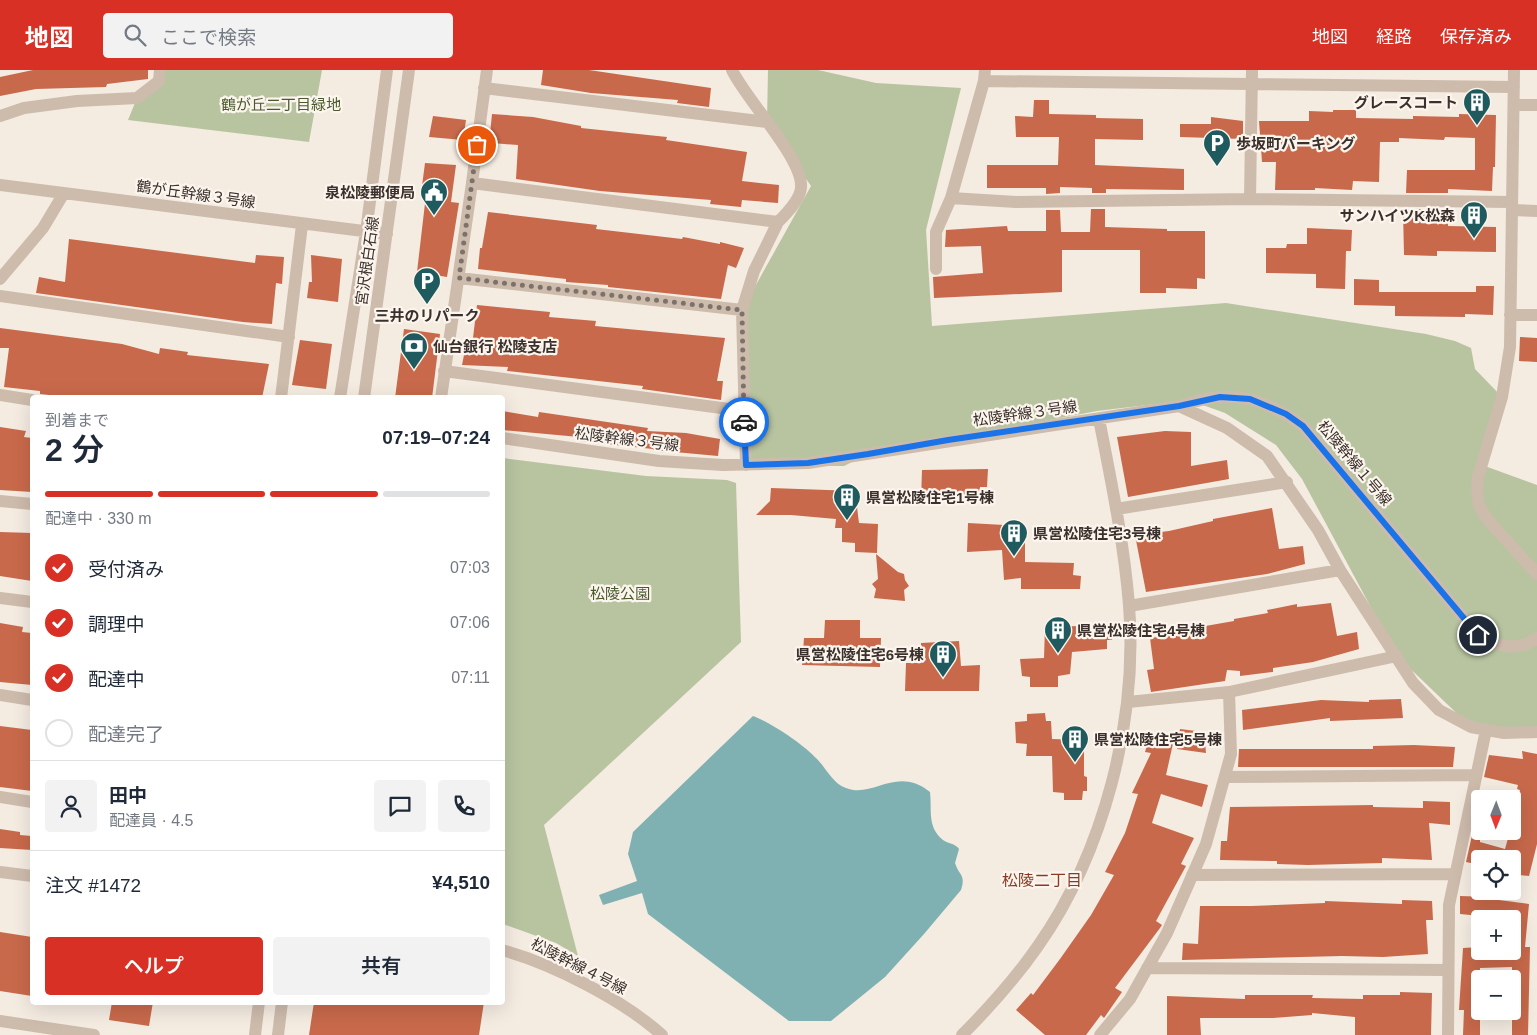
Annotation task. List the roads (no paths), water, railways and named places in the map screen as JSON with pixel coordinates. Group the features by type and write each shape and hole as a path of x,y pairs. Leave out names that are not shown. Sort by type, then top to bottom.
{"street":[{"path":"0,116 24,108 137,98 159,81 160,70"},
{"path":"340,395 366,232 387,70"},
{"name":"宮沢根白石線","path":"364,395 409,70"},
{"path":"441,395 487,70"},
{"path":"732,70 740,87 767,122 798,170 801,189 789,211 778,222 754,271 742,310 746,465"},
{"path":"1250,199 1252,70"},
{"path":"1514,70 1510,347 1502,397 1478,477 1477,492 1479,505 1487,519 1537,574"},
{"path":"936,269 936,232 951,198 985,76 1252,84 1514,87"},
{"path":"484,88 767,122"},
{"path":"1514,105 1537,105"},
{"path":"472,183 778,222"},
{"name":"鶴が丘幹線３号線","path":"0,185 302,225 387,234"},
{"path":"0,279 43,228 64,193"},
{"path":"951,198 1016,202 1250,199 1512,206 1537,211"},
{"path":"280,395 302,225"},
{"path":"459,278 742,310"},
{"path":"0,296 289,337"},
{"path":"1510,315 1537,315"},
{"path":"444,371 744,412"},
{"path":"0,395 30,400"},
{"name":"松陵幹線１号線","path":"1099,418 1179,406 1220,397 1250,399 1286,414 1303,426 1478,635 1490,643 1504,647 1518,646 1537,638"},
{"path":"1179,406 1227,428 1267,456 1287,482 1318,530 1340,570 1413,683 1439,710 1471,727 1504,733 1537,732"},
{"name":"松陵幹線３号線","path":"505,438 659,461 746,465 808,463 1099,418 1116,509 1129,606 1128,702 1113,776 1094,837 1072,888 1039,945 987,1011 962,1035"},
{"path":"1116,509 1287,482"},
{"path":"0,501 30,504"},
{"path":"1129,606 1340,570"},
{"path":"0,598 30,602"},
{"path":"1128,702 1229,692 1397,656"},
{"path":"1105,1033 1130,999 1167,933 1206,844 1231,754 1229,692"},
{"path":"0,695 30,700"},
{"path":"1448,1035 1449,905 1486,730"},
{"path":"1225,777 1476,775"},
{"path":"0,797 30,802"},
{"path":"0,872 30,876"},
{"path":"1192,875 1455,874"},
{"name":"松陵幹線４号線","path":"505,951 519,954 581,982 628,1010 662,1035"},
{"path":"1147,968 1448,970"},
{"path":"255,1035 259,1005"},
{"path":"278,1035 282,1005"},
{"path":"0,1021 94,1035"}],"water":[{"path":"753,716 778,729 804,747 841,786 856,790 896,782 906,782 918,785 930,792 931,818 934,830 943,840 959,849 955,863 963,881 961,890 885,977 831,1021 789,1021 648,914 642,893 603,905 599,895 637,881 628,854 633,832"}],"place":[{"name":"グレースコート","path":"1477,126"},
{"name":"歩坂町パーキング","path":"1217,167"},
{"name":"泉松陵郵便局","path":"434,216"},
{"name":"サンハイツK松森","path":"1474,239"},
{"name":"三井のリパーク","path":"427,305"},
{"name":"仙台銀行 松陵支店","path":"414,370"},
{"name":"県営松陵住宅1号棟","path":"847,521"},
{"name":"県営松陵住宅3号棟","path":"1014,557"},
{"name":"県営松陵住宅4号棟","path":"1058,654"},
{"name":"県営松陵住宅6号棟","path":"943,678"},
{"name":"県営松陵住宅5号棟","path":"1075,763"}],"district":[{"name":"松陵二丁目","path":"1042,880"}],"park label":[{"name":"鶴が丘二丁目緑地","path":"281,104"},
{"name":"松陵公園","path":"620,593"}]}
